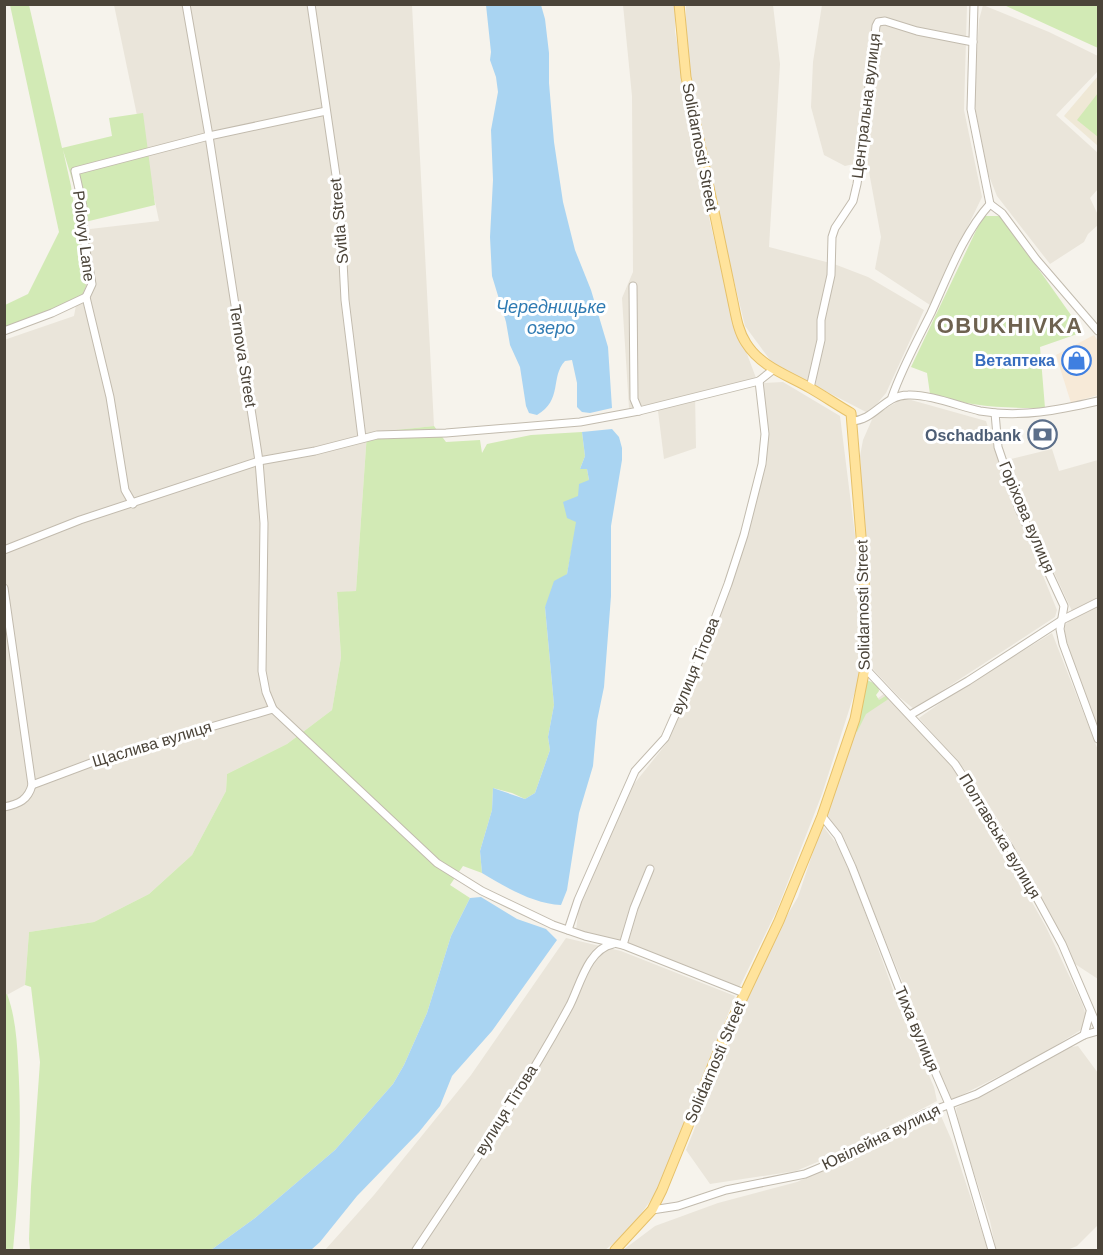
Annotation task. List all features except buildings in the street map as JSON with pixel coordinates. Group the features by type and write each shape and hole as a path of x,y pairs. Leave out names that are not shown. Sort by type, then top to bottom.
{"main road":[{"name":"Solidarnosti Street","path":"615,1251 652,1210 672,1170 706,1081 744,993 779,921 822,816 855,719 866,668 864,573 851,413 758,358 745,341 738,326 686,77 679,4"}],"street":[{"name":"Ternova Street","path":"186,4 209,136 259,461 264,523 262,671 266,692 273,709"},
{"name":"Svitla Street","path":"311,4 340,203 345,300 362,438"},
{"path":"974,4 971,109 990,204 1002,213 1036,259 1098,331"},
{"name":"Центральна вулиця","path":"810,388 821,340 821,320 831,275 832,237 835,228 853,201 857,184 867,117 876,26 878,22 885,21 917,31 973,42"},
{"path":"209,136 327,111"},
{"name":"Polovyi Lane","path":"133,504 125,490 110,397 86,297 92,284 83,233 83,207 75,171 209,136"},
{"path":"892,397 904,366 962,248 978,217 990,204"},
{"path":"633,286 634,399 639,411"},
{"path":"4,331 86,297"},
{"path":"4,550 80,520 259,461 315,451 376,435 446,433 580,423 759,381 774,369"},
{"name":"вулиця Тітова","path":"568,930 578,900 634,771 665,738 699,661 728,584 762,464 765,434 759,381"},
{"path":"852,421 865,419 892,397 909,394 995,413 1040,413 1098,401"},
{"name":"Горіхова вулиця","path":"995,413 998,447 1019,508 1064,606 1060,629 1063,644 1098,739"},
{"path":"4,588 32,785 30,795 22,802 4,807"},
{"path":"910,715 968,681 1062,620 1098,602"},
{"name":"Полтавська вулиця","path":"866,668 956,764 1009,847 1062,944 1098,1030"},
{"path":"273,709 436,863 482,891 568,930 619,944 744,993"},
{"name":"Щаслива вулиця","path":"32,785 112,755 273,709"},
{"name":"Тиха вулиця","path":"822,816 838,836 852,867 898,988 950,1104 993,1251"},
{"path":"619,944 650,869"},
{"name":"вулиця Тітова","path":"416,1251 526,1078 569,1005 593,957 602,947 619,944"},
{"path":"1084,1035 1090,1018 1090,1009"},
{"name":"Ювілейна вулиця","path":"652,1210 678,1206 726,1190 805,1174 829,1164 924,1114 977,1094 1084,1035 1098,1030"}],"shaded area":[{"path":"114,5 412,5 434,426 367,433 356,591 337,593 341,657 332,710 287,744 227,774 226,791 192,855 149,894 94,922 29,932 25,985 5,996 4,340 74,316 90,229 159,221"},
{"path":"623,5 675,5 675,32 710,222 731,311 756,378 695,393 696,448 664,459 657,403 629,408 622,298 633,272 632,96"},
{"path":"686,5 773,5 780,64 769,247 834,264 868,277 924,310 886,393 875,406 866,412 773,364 745,326 723,236 686,59"},
{"path":"822,5 967,5 964,110 982,197 930,305 875,269 881,237 867,161 845,166 824,155 811,107 813,62"},
{"path":"983,5 1049,32 1098,56 1098,71 1056,115 1098,153 1098,189 1090,198 1098,215 1098,225 1088,234 1084,242 1050,264 997,196 985,166 974,100 979,20"},
{"path":"1098,76 1098,146 1064,116"},
{"path":"1094,335 1098,341 1098,395 1071,403 1056,355"},
{"path":"783,382 840,416 856,543 860,676 822,794 777,910 739,988 576,931 579,904 630,789 666,744 704,660 739,561 767,462 764,383"},
{"path":"904,398 986,421 1008,490 1057,610 1055,617 914,709 899,697 871,667 860,456 863,440 874,415"},
{"path":"1052,449 1059,471 1098,460 1098,597 1072,611 1018,495 1007,460"},
{"path":"1098,604 1098,732 1066,646 1064,626 1073,617"},
{"path":"1052,633 1098,750 1098,979 1075,964 1010,839 971,777 919,718 960,689"},
{"path":"885,693 960,775 1046,927 1082,1003 1089,1025 1037,1057 950,1101 923,1043 902,981 856,868 825,815 861,711"},
{"path":"822,825 843,852 901,1012 934,1087 937,1101 834,1155 796,1171 710,1184 686,1150 750,991 776,934 798,897"},
{"path":"566,938 621,951 735,996 661,1186 628,1232 605,1250 325,1250 374,1195 471,1075"},
{"path":"1078,1046 1098,1073 1098,1225 1077,1246 1067,1250 996,1250 990,1221 960,1131 956,1108 1071,1047"},
{"path":"941,1116 952,1141 988,1250 623,1250 655,1226 718,1203 797,1182"}],"green space":[{"path":"10,5 29,5 62,148 112,136 109,118 143,113 155,205 85,222 63,150 71,186 86,286 80,300 5,330 5,305 28,294 59,232"},
{"path":"1004,5 1098,5 1098,48"},
{"path":"1098,93 1098,137 1077,120"},
{"path":"983,216 1001,216 1083,332 1040,347 1045,408 987,406 959,402 930,394 927,373 911,367"},
{"path":"434,426 446,442 480,440 482,453 487,444 531,435 582,432 585,456 580,469 587,469 589,480 577,522 567,574 545,607 554,705 548,737 550,750 535,793 525,799 493,788 492,810 480,851 482,873 463,866 450,885 470,898 451,936 427,1013 404,1065 393,1084 335,1150 255,1218 211,1250 30,1250 31,1187 40,1062 31,987 25,985 29,932 94,922 149,894 192,855 226,791 227,774 287,744 332,710 341,657 337,592 356,591 367,433"},
{"path":"867,680 878,685 879,691 876,695 879,700 887,695 890,698 866,714 857,732 854,730"},
{"path":"7,994 16,1036 20,1109 13,1250 4,1250 4,996"}],"water":[{"name":"Чередницьке озеро","path":"486,5 541,5 549,53 554,142 563,202 575,250 591,290 608,347 612,408 590,413 582,412 577,407 577,383 572,360 565,361 561,367 553,396 545,409 537,415 529,413 526,406 520,367 510,345 506,322 492,276 491,130 498,92 490,60"},
{"path":"612,429 619,437 622,460 611,526 611,596 604,687 597,721 593,766 579,813 567,890 561,905 551,904 520,894 482,873 480,851 492,810 493,788 525,799 535,793 550,750 548,737 554,705 545,607 554,581 567,574 576,522 567,518 563,502 578,496 579,484 589,480 587,469 580,469 585,456 582,432"},
{"path":"481,897 517,919 546,929 557,940 492,1031 452,1076 440,1106 311,1250 211,1250 255,1218 335,1150 393,1084 427,1013 451,936 470,898"}],"place":[{"name":"Ветаптека","path":"1076,360"},
{"name":"Oschadbank","path":"1042,435"}],"district":[{"name":"OBUKHIVKA","path":"1010,325"}]}
